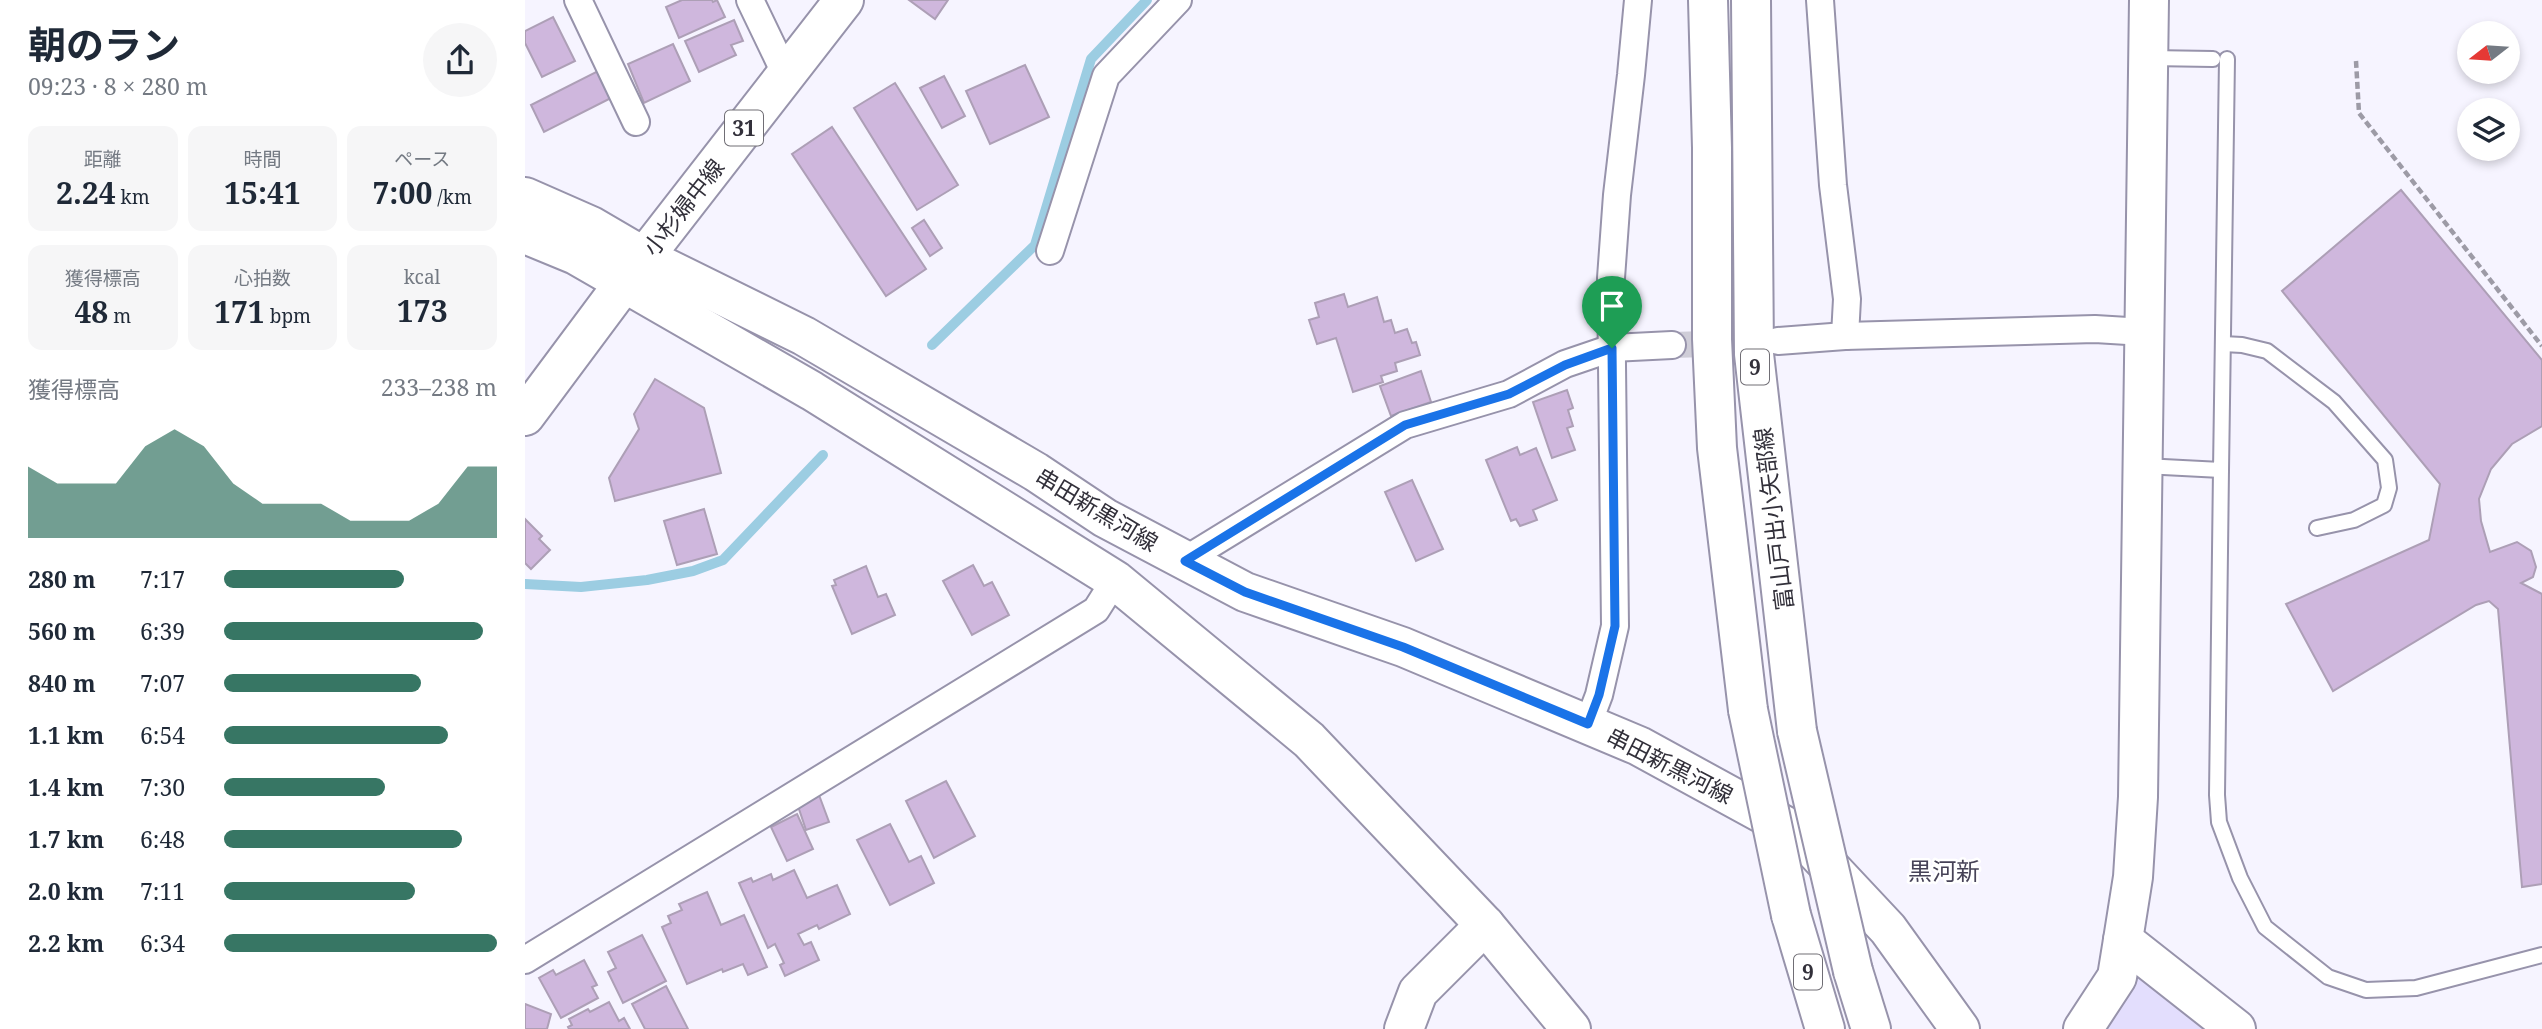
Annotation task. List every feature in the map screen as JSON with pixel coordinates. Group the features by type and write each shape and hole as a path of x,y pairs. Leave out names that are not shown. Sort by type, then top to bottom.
{"main road":[{"name":"小杉婦中線","path":"525,416 634,270 844,0"},
{"name":"富山戸出小矢部線","path":"1708,0 1712,338 1717,448 1748,710 1791,915 1825,1029"},
{"name":"富山戸出小矢部線","path":"1751,0 1754,354 1797,731 1853,971 1871,1029"},
{"path":"2083,1029 2117,977 2133,877 2138,797 2150,0"},
{"name":"串田新黒河線","path":"525,197 591,226 634,270 812,391 1115,580 1309,740 1485,925 1571,1029"},
{"name":"串田新黒河線","path":"525,234 576,255 634,270 804,335 1037,472 1105,518 1245,592 1403,647 1639,746 1798,832 1888,929 1960,1029"},
{"path":"1404,1029 1418,992 1485,925"},
{"path":"2123,940 2236,1029"}],"street":[{"path":"578,0 636,122"},
{"path":"750,0 786,75"},
{"path":"1050,251 1106,76 1178,0"},
{"path":"1588,724 1599,695 1615,626 1611,278 1616,195 1638,0"},
{"path":"1819,0 1833,185 1847,299 1845,336"},
{"path":"1778,341 1845,336 2095,329 2144,332"},
{"path":"1185,561 1405,425 1509,394 1565,365 1612,348 1672,345"},
{"path":"525,960 1096,610 1115,580"}],"lane":[{"path":"2149,58 2220,59 2223,344 2221,470 2227,549 2217,795 2219,822 2240,878 2265,927 2328,978 2366,990 2416,988 2542,955"},
{"path":"2223,344 2267,351 2334,402 2385,460 2389,488 2384,505 2354,520 2317,528"},
{"path":"2142,465 2221,470"}],"path":[{"path":"2356,61 2358,113 2542,346"}],"shaded area":[{"path":"2129,958 2218,1029 2095,1029"}],"building":[{"path":"682,0 717,0 725,17 679,38 666,7"},
{"path":"909,0 948,0 935,19"},
{"path":"553,17 575,61 542,77 525,43 525,31"},
{"path":"734,20 743,41 731,45 736,55 699,72 685,41"},
{"path":"673,44 690,81 644,103 628,64"},
{"path":"1025,65 1049,117 990,144 966,91"},
{"path":"600,70 613,97 544,132 531,105"},
{"path":"944,76 965,116 942,128 920,88"},
{"path":"895,83 958,185 917,210 854,108"},
{"path":"832,127 926,269 886,296 792,154"},
{"path":"2401,190 2542,360 2542,426 2512,444 2491,469 2479,499 2481,521 2490,552 2517,542 2531,551 2536,567 2533,577 2521,583 2542,594 2542,884 2522,887 2498,609 2489,601 2476,605 2333,691 2286,604 2429,540 2440,484 2282,291"},
{"path":"924,220 942,248 930,256 912,228"},
{"path":"1344,294 1348,307 1377,297 1384,322 1391,320 1395,333 1407,329 1412,343 1416,342 1420,355 1395,363 1397,371 1381,376 1383,382 1353,392 1336,338 1317,344 1309,320 1319,317 1315,303"},
{"path":"1421,371 1431,402 1391,416 1380,386"},
{"path":"655,379 704,408 721,473 615,501 609,478 639,429 634,414"},
{"path":"1567,390 1573,408 1568,410 1573,426 1567,428 1575,450 1552,458 1533,402"},
{"path":"1517,447 1520,455 1536,448 1557,500 1533,510 1537,520 1520,526 1516,519 1511,521 1486,460"},
{"path":"1412,480 1443,549 1416,561 1385,492"},
{"path":"704,509 717,554 677,565 664,521"},
{"path":"525,519 542,536 539,539 550,550 531,569 525,563"},
{"path":"973,565 984,586 992,582 1009,615 972,635 943,581"},
{"path":"866,566 878,597 886,594 895,615 852,634 832,586 836,585 834,580"},
{"path":"946,781 975,836 934,858 906,801"},
{"path":"819,795 829,822 806,830 797,803"},
{"path":"797,814 813,849 787,861 771,827"},
{"path":"890,824 909,862 921,856 934,883 890,905 857,840"},
{"path":"794,870 807,898 837,885 850,914 819,929 817,925 798,934 804,945 811,942 819,960 785,976 780,965 784,963 775,944 768,948 739,883 751,878 753,882 771,874 773,880"},
{"path":"707,892 721,925 744,915 767,967 748,975 743,964 723,972 722,969 687,984 662,927 671,923 668,916 682,910 679,904"},
{"path":"642,935 666,981 623,1003 608,972 616,968 608,952"},
{"path":"584,960 597,985 592,987 598,998 561,1018 539,978 553,970 556,975"},
{"path":"666,986 688,1029 645,1029 632,1004"},
{"path":"609,1002 619,1021 624,1018 630,1029 569,1029 572,1025 569,1019"},
{"path":"525,1004 551,1014 547,1029 525,1029"}],"waterway":[{"path":"932,345 1035,245 1091,59 1147,0"},
{"path":"525,584 581,587 647,580 693,571 723,560 823,455"}],"tunnel":[{"path":"1672,345 1769,342"}],"district":[{"name":"黒河新","path":"1944,870"}],"route":[{"path":"1612,348 1615,626 1599,695 1588,724 1403,647 1245,592 1185,561 1405,425 1509,394 1565,365 1612,348"}]}
